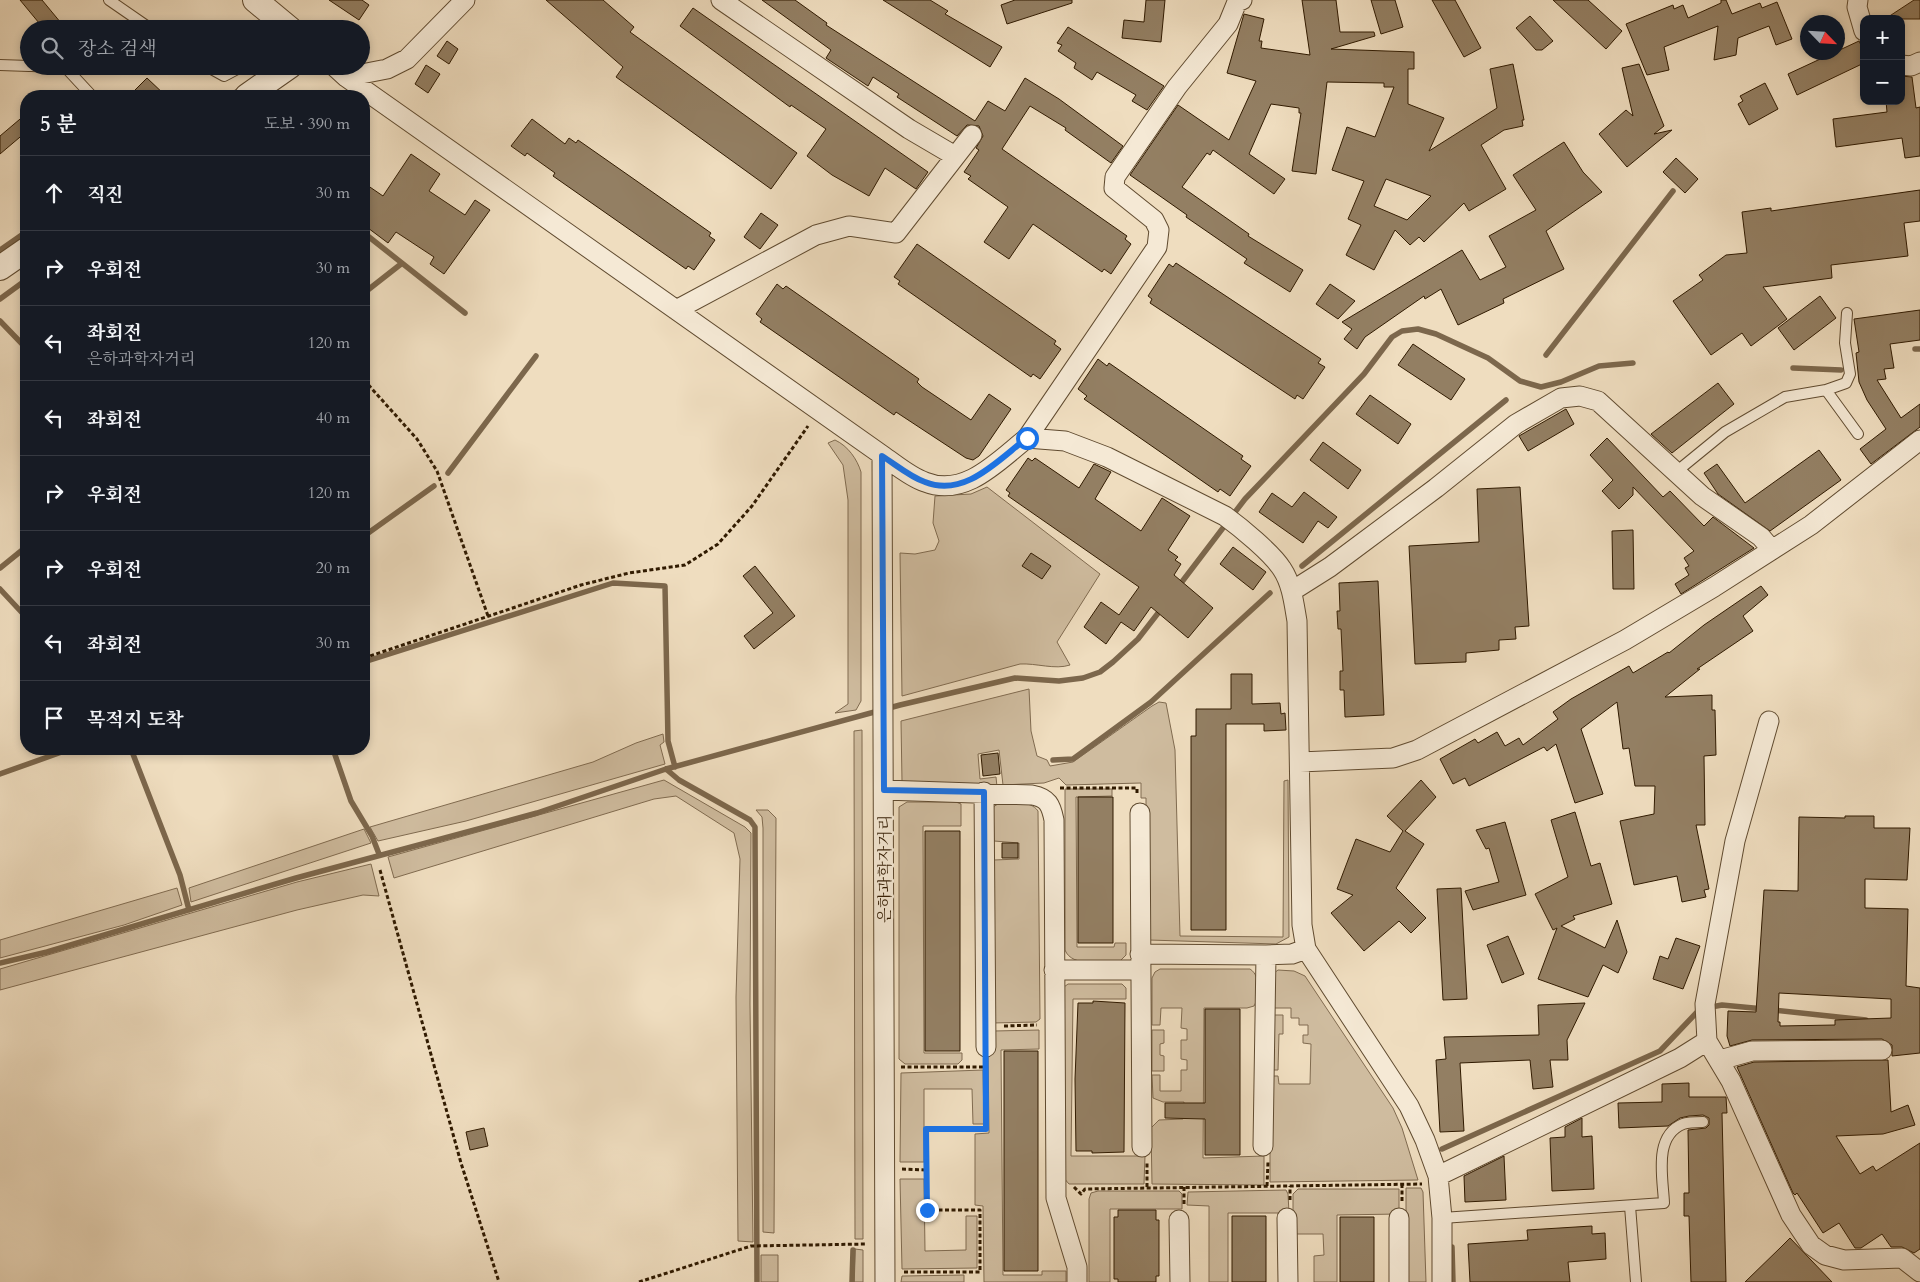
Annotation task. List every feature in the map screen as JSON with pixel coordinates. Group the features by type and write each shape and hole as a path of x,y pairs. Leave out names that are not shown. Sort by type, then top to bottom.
{"street":[{"path":"255,0 276,20"},
{"path":"370,70 387,69 406,59 465,0"},
{"path":"721,0 909,129 955,156"},
{"path":"370,93 882,456 925,482 952,486 970,482 1027,438 1157,247 1159,230 1154,220 1114,188 1115,178 1177,87 1228,24 1237,2 1242,0"},
{"path":"1858,0 1857,7 1860,17"},
{"path":"1905,65 1911,66 1920,62"},
{"path":"256,90 277,75"},
{"path":"344,75 365,90"},
{"path":"676,310 816,235 850,226 896,232 972,135"},
{"path":"0,268 20,254"},
{"path":"1292,591 1330,567 1421,499 1516,424 1561,398 1580,396 1598,401 1702,496 1761,537 1772,550"},
{"path":"1027,438 1065,440 1107,457 1231,520 1282,568 1292,591 1297,621 1302,926 1306,949 1409,1106 1425,1140 1431,1180 1442,1218 1442,1282"},
{"path":"1300,762 1393,758 1417,750 1625,640 1772,550 1811,525 1920,440"},
{"name":"은하과학자거리","path":"882,456 885,1244 892,1277"},
{"path":"1769,721 1735,841 1705,1008 1707,1041 1720,1060 1792,1215 1811,1245 1825,1255 1844,1260 1902,1258 1920,1272"},
{"path":"884,790 1032,795 1044,797 1051,805 1054,820 1056,1198 1077,1267 1077,1282"},
{"path":"984,792 986,1047"},
{"path":"1140,813 1142,1147"},
{"path":"1054,970 1140,962 1292,954 1306,949"},
{"path":"1262,1146 1266,955"},
{"path":"1431,1180 1680,1058 1707,1041"},
{"path":"1720,1060 1752,1051 1882,1050"},
{"path":"1287,1218 1288,1282"},
{"path":"1399,1218 1399,1282"},
{"path":"1179,1220 1180,1282"}],"lane":[{"path":"109,0 138,20"},
{"path":"0,64 20,65"},
{"path":"72,75 86,90"},
{"path":"1676,472 1725,432 1785,397 1826,390 1846,383 1850,374 1845,343 1847,313"},
{"path":"1826,390 1858,434"},
{"path":"1442,1218 1664,1203 1662,1148 1672,1130 1684,1123 1703,1122"},
{"path":"1630,1206 1636,1282"}],"path":[{"path":"370,387 417,439 437,471 488,616"},
{"path":"370,656 488,616 629,572 685,565 718,544 752,506 819,411"},
{"path":"1060,788 1137,788 1140,813"},
{"path":"380,870 462,1164 499,1282"},
{"path":"986,1026 1043,1025"},
{"path":"892,1277 980,1272 980,1210 927,1210 926,1129 986,1129 986,1047"},
{"path":"897,1068 986,1067"},
{"path":"898,1169 926,1170"},
{"path":"1080,1194 1086,1188 1431,1180"},
{"path":"639,1282 749,1247 885,1244"}],"shaded area":[{"path":"835,440 851,453 861,472 861,701 856,710 835,713 848,704 848,500 843,465 828,443"},
{"path":"987,487 1100,574 1057,642 1070,665 1058,667 1020,664 902,696 900,553 915,554 935,550 939,541 933,523 935,496 971,494"},
{"path":"1029,689 1031,731 1037,756 1047,760 1050,766 1073,762 1152,706 1159,702 1166,703 1175,750 1180,936 1283,937 1284,781 1288,780 1289,937 1276,944 1149,940 1146,932 1146,798 1141,798 1141,783 1066,785 1059,778 1044,783 1003,785 999,750 978,754 980,779 996,777 997,787 906,784 902,781 901,721"},
{"path":"862,730 863,1239 855,1239 854,731"},
{"path":"663,734 664,742 660,745 665,764 466,821 378,841 370,827 593,762 636,743"},
{"path":"664,780 745,827 751,833 750,1004 753,1242 738,1241 736,997 740,859 734,833 676,796 654,799 394,878 388,857"},
{"path":"1065,789 1112,789 1112,796 1076,797 1077,947 1114,947 1115,943 1126,943 1126,955 1120,961 1081,961 1069,956 1065,950"},
{"path":"907,802 956,802 961,804 961,826 923,826 924,1053 962,1053 962,1060 958,1064 905,1064 899,1059 899,807"},
{"path":"998,804 1025,804 1034,807 1038,811 1040,1019 1036,1022 992,1023 994,860 1019,859 1019,843 994,841 993,807"},
{"path":"756,810 768,810 776,818 774,1233 763,1232 763,828 762,817"},
{"path":"364,829 371,843 191,902 189,888"},
{"path":"371,864 379,896 363,895 297,910 0,990 0,969 297,882"},
{"path":"177,888 182,905 124,925 0,958 0,940"},
{"path":"1160,969 1250,969 1256,976 1258,992 1254,1006 1247,1008 1204,1008 1203,1158 1264,1156 1264,1185 1152,1184 1151,1128 1159,1120 1183,1119 1184,1102 1163,1102 1153,1098 1152,1075 1160,1075 1160,1091 1181,1091 1181,1070 1187,1070 1187,1060 1181,1059 1181,1040 1187,1040 1187,1029 1181,1028 1182,1008 1161,1008 1160,1025 1152,1025 1152,978 1155,972"},
{"path":"1278,970 1294,971 1305,976 1393,1108 1402,1128 1418,1180 1270,1182 1270,1076 1278,1076 1279,1084 1310,1084 1311,1044 1303,1043 1303,1035 1308,1035 1308,1025 1299,1025 1299,1018 1291,1018 1291,1008 1271,1008 1274,973"},
{"path":"1068,984 1122,984 1126,988 1126,999 1073,999 1071,1156 1145,1156 1144,1184 1069,1184 1063,1177 1064,987"},
{"path":"1271,1015 1283,1015 1283,1034 1279,1034 1278,1070 1271,1070"},
{"path":"1039,1030 1039,1049 1001,1050 1003,1275 1042,1275 1042,1271 1066,1271 1066,1282 984,1282 983,1206 975,1205 975,1134 989,1133 988,1048 994,1031"},
{"path":"1152,1030 1164,1030 1164,1043 1160,1044 1160,1055 1164,1056 1164,1071 1152,1071"},
{"path":"983,1070 984,1124 973,1124 972,1089 924,1089 924,1162 900,1162 901,1073"},
{"path":"900,1179 924,1179 925,1251 966,1250 966,1216 977,1216 977,1268 902,1269"},
{"path":"1406,1188 1421,1188 1423,1192 1426,1282 1406,1282"},
{"path":"1298,1189 1399,1189 1399,1214 1337,1215 1337,1282 1314,1282 1314,1256 1324,1255 1323,1234 1293,1234 1293,1194"},
{"path":"1286,1190 1289,1213 1228,1213 1228,1282 1209,1282 1209,1206 1187,1205 1188,1192"},
{"path":"1098,1191 1179,1191 1182,1194 1182,1209 1110,1209 1110,1282 1089,1282 1089,1199 1091,1193"},
{"path":"855,1249 863,1250 863,1282 854,1282"},
{"path":"761,1255 778,1255 778,1282 761,1282"},
{"path":"964,1275 964,1282 901,1282 902,1276"}],"building":[{"path":"20,0 42,0 59,20 37,20"},
{"path":"329,0 362,0 369,5 359,20"},
{"path":"546,0 603,0 634,27 630,32 797,153 771,189 616,77 623,67"},
{"path":"762,0 795,0 827,23 826,25 975,121 988,101 1005,111 1025,78 1059,99 1123,146 1111,163 1065,130 1066,128 1030,106 1002,149 1127,236 1125,239 1131,244 1111,274 1104,269 1102,272 1033,224 1009,259 984,242 1008,207 968,179 971,176 964,172 979,150 976,148 983,136 979,126 967,125 957,136 897,97 899,94 873,77 868,86 826,58 831,50"},
{"path":"883,0 930,0 948,11 945,14 1002,47 990,67"},
{"path":"1015,0 1072,0 1072,3 1007,24 1001,5"},
{"path":"1146,0 1165,0 1161,42 1122,38 1124,20 1144,22"},
{"path":"1302,0 1336,0 1340,32 1374,32 1375,36 1331,49 1414,52 1414,69 1408,69 1408,104 1444,118 1429,151 1497,108 1490,69 1513,64 1524,120 1522,120 1523,126 1504,130 1481,145 1506,189 1469,211 1464,203 1424,242 1419,237 1410,245 1395,230 1374,270 1346,255 1361,225 1348,219 1364,181 1332,170 1347,127 1375,137 1394,87 1384,87 1384,83 1327,82 1316,174 1292,171 1301,113 1299,113 1299,108 1271,104 1249,154 1285,179 1274,194 1213,150 1210,155 1207,153 1182,187 1249,234 1248,236 1303,270 1290,292 1244,263 1247,259 1130,175 1178,105 1229,140 1256,81 1227,73 1244,14 1264,19 1259,41 1262,41 1261,48 1310,55","holes":["1386,179 1431,196 1407,220 1374,206"]},
{"path":"1371,0 1395,0 1403,27 1381,34"},
{"path":"1432,0 1455,0 1481,48 1464,57"},
{"path":"1553,0 1588,0 1622,31 1606,49"},
{"path":"1721,0 1726,0 1732,14 1760,3 1762,8 1777,2 1792,39 1776,45 1769,26 1738,38 1736,55 1714,60 1718,26 1664,47 1669,70 1647,75 1626,24 1673,5 1674,9 1683,5 1688,18 1721,3"},
{"path":"1914,0 1920,0 1920,19 1905,19 1905,15 1891,15"},
{"path":"693,8 928,172 916,189 885,168 869,196 832,175 807,156 826,129 791,105 790,107 680,26"},
{"path":"1530,16 1553,41 1542,50 1536,50 1516,28"},
{"path":"1068,27 1164,86 1147,110 1132,101 1136,95 1097,72 1092,80 1074,68 1076,63 1058,51 1062,45 1057,43"},
{"path":"447,41 458,49 449,64 437,56"},
{"path":"1859,41 1860,65 1797,95 1788,74 1818,60 1845,60 1845,48"},
{"path":"1639,64 1664,126 1654,134 1672,130 1627,167 1599,134 1626,110 1633,116 1622,68"},
{"path":"426,65 440,74 428,93 415,84"},
{"path":"1905,76 1912,77 1916,108 1920,107 1920,156 1905,158 1902,138 1836,147 1833,119 1887,112 1886,105 1905,105"},
{"path":"147,78 160,90 135,90"},
{"path":"1765,83 1778,109 1749,125 1738,104 1743,101 1740,96"},
{"path":"20,119 20,137 0,154 0,136"},
{"path":"532,119 565,144 569,138 576,143 578,140 711,233 709,236 715,240 694,270 688,266 686,269 553,176 555,173 527,153 525,156 511,146"},
{"path":"1564,142 1583,172 1602,192 1546,231 1564,269 1503,299 1504,303 1458,325 1441,289 1425,299 1424,296 1365,337 1357,349 1344,339 1352,329 1342,322 1462,250 1480,280 1506,267 1489,236 1536,210 1513,175"},
{"path":"411,154 440,174 429,191 465,215 475,200 490,210 444,274 430,264 434,257 396,232 388,243 370,230 370,187 383,196"},
{"path":"1676,158 1698,179 1685,193 1663,172"},
{"path":"1920,190 1920,221 1904,223 1908,256 1831,265 1832,278 1763,287 1787,319 1751,346 1742,333 1711,355 1673,301 1703,280 1699,275 1726,255 1747,253 1742,212 1771,208 1771,211"},
{"path":"761,213 778,225 760,249 744,237"},
{"path":"917,244 1056,341 1054,344 1061,349 1040,379 1033,374 1031,377 898,284 900,281 894,277"},
{"path":"1176,263 1321,359 1318,363 1325,367 1303,399 1297,395 1295,399 1150,303 1152,299 1148,296 1169,264 1173,267"},
{"path":"777,284 783,289 786,286 919,379 917,382 922,387 971,420 989,394 1011,409 979,456 973,460 966,458 896,412 894,415 760,322 762,319 756,314"},
{"path":"1330,284 1355,301 1338,319 1316,304"},
{"path":"1820,296 1836,318 1794,350 1778,328"},
{"path":"1920,310 1920,340 1890,344 1894,368 1884,369 1886,379 1877,380 1901,418 1920,404 1920,427 1871,464 1860,449 1886,429 1867,400 1859,382 1856,353 1859,352 1854,319"},
{"path":"1413,344 1465,379 1451,400 1398,365"},
{"path":"1098,359 1107,366 1109,363 1243,456 1241,459 1251,466 1230,496 1220,489 1218,492 1084,399 1087,396 1078,389"},
{"path":"1718,383 1734,404 1672,453 1651,434"},
{"path":"1370,395 1411,424 1398,444 1356,414"},
{"path":"1566,409 1574,424 1528,451 1519,436"},
{"path":"1607,438 1663,497 1670,491 1704,526 1713,517 1754,548 1681,594 1675,584 1689,575 1685,568 1689,566 1684,558 1694,551 1633,487 1633,495 1619,509 1602,491 1613,480 1590,455"},
{"path":"1323,442 1361,470 1348,489 1310,460"},
{"path":"1819,450 1841,480 1770,531 1718,494 1704,473 1717,464 1745,503"},
{"path":"1028,458 1032,461 1035,458 1079,488 1094,464 1111,472 1095,499 1141,531 1162,498 1190,516 1168,550 1178,557 1175,560 1181,564 1174,575 1213,608 1188,638 1151,607 1134,631 1121,622 1106,644 1084,627 1101,602 1119,615 1139,587 1008,496 1010,493 1006,490"},
{"path":"1520,487 1529,626 1515,627 1516,639 1499,640 1499,650 1466,653 1466,662 1415,664 1409,546 1479,542 1477,489"},
{"path":"1304,492 1337,517 1328,528 1318,521 1303,543 1259,512 1272,493 1292,507"},
{"path":"1633,530 1634,589 1613,589 1612,531"},
{"path":"1233,547 1266,572 1253,590 1220,564"},
{"path":"1031,553 1051,566 1042,579 1022,566"},
{"path":"755,566 795,616 754,649 744,636 773,613 743,576"},
{"path":"1378,581 1384,715 1345,717 1344,690 1340,690 1340,671 1343,671 1341,629 1338,629 1337,611 1340,611 1339,583"},
{"path":"1761,586 1768,595 1743,616 1753,631 1697,669 1700,669 1665,697 1712,695 1712,710 1715,710 1716,755 1704,756 1705,825 1696,825 1709,889 1704,890 1706,897 1682,902 1677,876 1634,885 1620,821 1654,814 1655,786 1635,786 1629,748 1623,749 1617,702 1581,729 1603,794 1575,803 1556,744 1547,751 1544,747 1469,786 1465,778 1453,784 1440,759 1475,739 1478,743 1497,732 1505,746 1519,738 1523,745 1558,719 1553,712 1571,699 1629,666 1633,673 1669,653 1704,625"},
{"path":"1231,674 1252,674 1252,704 1280,703 1281,714 1285,713 1286,730 1264,731 1264,724 1226,724 1226,930 1191,930 1191,736 1196,736 1196,709 1231,709"},
{"path":"998,753 1000,774 983,776 981,755"},
{"path":"1421,780 1436,797 1405,831 1424,844 1396,888 1426,918 1411,933 1399,921 1364,951 1331,913 1353,895 1337,889 1356,839 1390,852 1403,831 1387,816"},
{"path":"1078,797 1113,797 1113,943 1078,943"},
{"path":"1575,812 1591,866 1600,863 1612,904 1573,916 1575,919 1561,926 1605,948 1617,920 1627,952 1618,973 1603,965 1588,997 1538,979 1557,928 1553,930 1535,894 1568,877 1551,820"},
{"path":"1845,816 1874,816 1874,828 1910,828 1907,880 1865,879 1865,908 1908,909 1906,986 1920,988 1920,1053 1892,1056 1892,1045 1882,1039 1752,1040 1730,1046 1727,1036 1728,1011 1756,1012 1764,890 1798,891 1799,817 1845,818","holes":["1779,993 1891,999 1891,1018 1835,1020 1835,1025 1780,1026 1780,1022 1778,1022"]},
{"path":"1505,822 1526,895 1473,910 1465,891 1499,882 1489,848 1486,849 1476,830"},
{"path":"925,831 960,831 960,1051 925,1051"},
{"path":"1002,843 1018,843 1018,858 1002,858"},
{"path":"1461,888 1467,999 1443,1000 1437,889"},
{"path":"1508,936 1524,974 1502,983 1487,945"},
{"path":"1676,938 1700,946 1683,989 1653,979 1660,956 1668,959"},
{"path":"1093,1001 1125,1003 1124,1152 1092,1153 1092,1151 1076,1151 1075,1079 1078,1003 1093,1003"},
{"path":"1585,1003 1567,1040 1568,1060 1550,1060 1553,1087 1533,1089 1530,1060 1460,1063 1464,1131 1440,1132 1436,1060 1446,1059 1444,1037 1539,1035 1538,1005"},
{"path":"1205,1009 1240,1009 1240,1155 1205,1155 1205,1119 1165,1118 1165,1103 1205,1103"},
{"path":"1004,1051 1038,1051 1038,1271 1004,1271"},
{"path":"1888,1060 1891,1112 1908,1105 1915,1125 1883,1134 1836,1136 1860,1174 1873,1166 1876,1171 1920,1143 1920,1249 1914,1253 1902,1247 1891,1247 1882,1234 1861,1248 1855,1248 1839,1223 1823,1233 1797,1193 1795,1195 1793,1193 1737,1067 1754,1062"},
{"path":"1689,1083 1689,1097 1726,1097 1727,1113 1722,1113 1726,1282 1691,1282 1689,1216 1684,1216 1684,1193 1689,1193 1688,1130 1706,1128 1709,1125 1709,1118 1703,1115 1689,1116 1680,1118 1668,1126 1619,1128 1618,1103 1662,1102 1662,1084"},
{"path":"1582,1118 1582,1137 1592,1136 1594,1189 1552,1191 1550,1138 1565,1137 1565,1127"},
{"path":"484,1128 488,1146 470,1150 466,1132"},
{"path":"1504,1156 1506,1200 1465,1202 1464,1176"},
{"path":"1118,1210 1156,1210 1156,1220 1159,1220 1159,1276 1156,1276 1156,1282 1118,1282 1118,1279 1114,1279 1114,1217 1118,1217"},
{"path":"1232,1216 1266,1216 1266,1282 1232,1282"},
{"path":"1340,1217 1374,1217 1374,1282 1340,1282"},
{"path":"1592,1226 1592,1234 1605,1233 1606,1259 1568,1262 1570,1282 1470,1282 1468,1244 1528,1240 1527,1230"},
{"path":"1790,1238 1832,1282 1745,1282 1780,1248"}],"waterway":[{"path":"1546,355 1673,191"},
{"path":"0,250 20,236"},
{"path":"370,238 465,313"},
{"path":"370,288 401,264"},
{"path":"0,299 20,284"},
{"path":"0,321 20,342"},
{"path":"1178,587 1245,499 1364,374 1392,337 1402,331 1418,329 1436,334 1488,358 1520,381 1541,387 1561,382 1599,366 1633,363"},
{"path":"1915,349 1920,349"},
{"path":"448,473 536,356"},
{"path":"1793,368 1841,370"},
{"path":"1302,566 1506,400"},
{"path":"370,532 434,486"},
{"path":"0,568 20,552"},
{"path":"370,660 613,583 665,586 668,741 675,767"},
{"path":"0,589 20,611"},
{"path":"1053,760 1073,759 1151,702 1270,593"},
{"path":"0,963 47,952 296,878 537,813 666,769 900,705 1015,678 1059,681 1083,678 1100,672 1113,662 1138,639 1162,608"},
{"path":"0,774 53,755"},
{"path":"133,755 180,875 189,910"},
{"path":"335,755 351,801 372,836 379,854"},
{"path":"666,769 679,780 750,820 755,827 757,1282"},
{"path":"1442,1149 1660,1051 1700,1009 1722,1005 1764,1009"},
{"path":"1773,1010 1866,1020"},
{"path":"1452,1247 1453,1282"},
{"path":"852,1282 853,1250"}],"route":[{"path":"927,1210 926,1129 986,1129 984,792 884,790 882,456 925,482 952,486 970,482 1027,438"}]}
